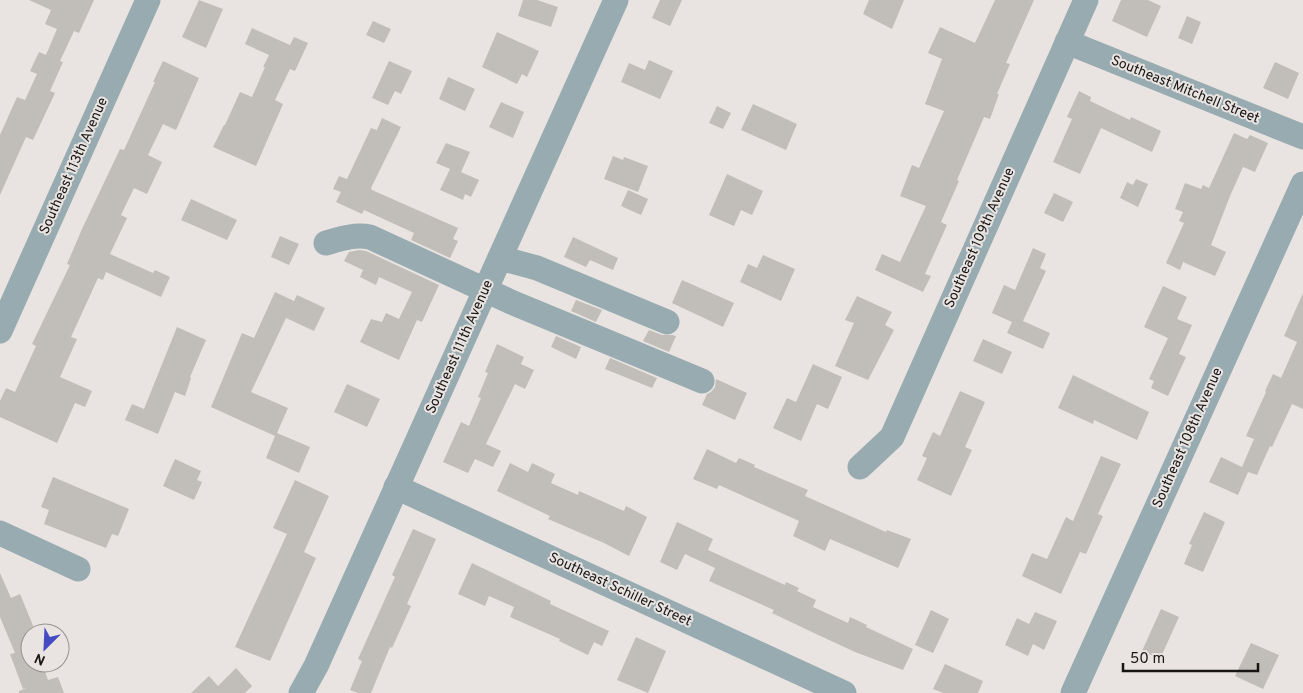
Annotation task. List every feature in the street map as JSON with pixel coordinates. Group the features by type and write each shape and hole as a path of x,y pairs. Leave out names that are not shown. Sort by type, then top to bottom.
{"street":[{"name":"Southeast 113th Avenue","path":"0,331 148,0"},
{"name":"Southeast 111th Avenue","path":"301,693 320,657 616,0"},
{"name":"Southeast 109th Avenue","path":"860,467 892,436 1086,0"},
{"name":"Southeast Mitchell Street","path":"1067,42 1303,137"},
{"name":"Southeast 108th Avenue","path":"1073,693 1303,184"},
{"path":"326,244 348,237 370,237 486,290 702,381"},
{"path":"500,258 536,268 667,322"},
{"name":"Southeast Schiller Street","path":"396,487 814,687 844,693"},
{"path":"0,533 78,569"}],"building":[{"path":"29,0 94,0 79,33 74,31 60,61 63,62 50,91 55,93 33,140 26,137 0,195 0,135 17,97 25,100 37,74 30,71 39,52 46,55 57,29 45,24 51,10"},
{"path":"199,0 223,9 206,48 182,37"},
{"path":"523,0 537,0 558,7 551,27 518,16"},
{"path":"660,0 682,0 670,26 652,18"},
{"path":"869,0 904,0 892,29 863,14"},
{"path":"995,0 1034,0 1006,63 1010,64 997,94 999,94 990,119 984,117 941,222 947,225 925,274 931,276 923,292 875,270 882,254 900,262 926,206 900,196 912,165 919,168 944,111 925,104 942,59 928,53 940,27 975,43"},
{"path":"1121,0 1148,0 1161,6 1147,37 1112,21"},
{"path":"1187,16 1201,22 1192,44 1178,38"},
{"path":"373,21 391,29 384,43 366,35"},
{"path":"252,28 290,45 294,37 308,43 295,71 290,69 275,100 283,104 256,166 213,147 240,92 252,97 269,55 245,44"},
{"path":"497,32 539,51 527,77 522,74 517,84 482,67"},
{"path":"649,60 673,71 660,99 621,82 629,63 645,70"},
{"path":"163,61 199,78 176,130 163,124 148,155 162,162 147,194 134,188 121,215 127,218 110,254 153,273 155,270 170,277 161,297 106,272 103,280 98,278 71,337 77,339 60,377 92,391 85,407 75,403 57,443 0,417 0,401 6,388 15,392 36,346 32,344 70,265 67,264 82,229 120,149 124,150"},
{"path":"389,61 412,71 401,94 395,91 388,105 372,98"},
{"path":"1275,62 1299,73 1288,99 1263,88"},
{"path":"448,77 475,89 465,111 439,99"},
{"path":"1079,91 1091,97 1090,101 1130,120 1131,117 1161,131 1152,152 1101,128 1080,174 1053,162 1072,119 1067,117"},
{"path":"501,102 524,112 513,138 489,127"},
{"path":"753,104 797,124 786,150 741,130"},
{"path":"717,106 731,113 723,129 709,123"},
{"path":"382,118 401,127 371,188 458,228 453,239 458,241 450,258 411,240 414,233 364,210 362,214 336,202 341,192 333,189 339,176 347,179 371,128 377,130"},
{"path":"1234,133 1247,139 1250,135 1268,143 1255,172 1243,167 1211,245 1226,252 1215,276 1183,262 1180,270 1166,263 1184,223 1179,221 1183,212 1175,209 1185,183 1201,189 1203,185 1209,188"},
{"path":"446,143 470,152 461,172 479,180 471,197 465,194 463,200 440,190 450,169 436,163"},
{"path":"613,156 623,160 624,157 648,166 638,192 604,179"},
{"path":"727,174 763,191 752,215 741,210 734,226 709,215"},
{"path":"1136,179 1148,184 1138,207 1120,198 1127,182 1133,185"},
{"path":"628,190 648,199 641,215 621,206"},
{"path":"1054,193 1073,202 1063,222 1044,213"},
{"path":"191,199 237,220 227,240 181,220"},
{"path":"280,236 299,244 289,265 271,257"},
{"path":"573,237 618,258 613,270 590,260 586,267 564,257"},
{"path":"1033,248 1046,254 1040,268 1046,271 1023,321 1050,333 1043,349 1007,333 1012,322 992,313 1004,285 1015,290"},
{"path":"366,251 439,285 422,322 417,320 399,360 360,342 371,319 382,322 386,313 399,319 412,292 379,277 376,285 360,277 363,270 344,261 349,252"},
{"path":"763,255 795,269 781,301 740,282 748,264 757,268"},
{"path":"682,280 734,303 723,327 672,303"},
{"path":"1163,286 1187,297 1177,319 1192,325 1179,354 1186,357 1168,396 1151,388 1154,381 1149,379 1168,338 1144,327"},
{"path":"275,292 294,301 297,295 325,308 314,331 286,318 251,392 288,408 277,433 310,447 299,473 266,458 275,436 211,407 242,333 254,338"},
{"path":"1303,293 1303,409 1292,404 1257,475 1248,472 1238,495 1209,482 1221,457 1242,467 1254,439 1246,436 1265,391 1273,374 1281,378 1297,342 1284,336"},
{"path":"857,296 892,312 885,325 894,330 868,380 835,366 854,323 845,320"},
{"path":"576,300 602,310 596,322 571,311"},
{"path":"177,327 206,340 190,377 185,396 175,392 158,434 125,420 132,404 144,409"},
{"path":"649,330 662,335 676,336 669,352 643,341"},
{"path":"556,336 581,347 576,359 551,347"},
{"path":"983,339 1012,352 1002,374 973,361"},
{"path":"497,344 524,357 521,364 534,370 525,389 515,384 486,444 501,451 493,467 475,459 468,473 443,462 461,422 469,426 481,398 478,397 488,373 485,372"},
{"path":"610,358 657,378 652,388 605,369"},
{"path":"813,364 842,377 828,409 817,404 801,441 773,428 787,398 796,402"},
{"path":"1073,375 1149,412 1137,440 1094,420 1093,424 1058,408"},
{"path":"716,379 747,393 735,420 702,405 707,394 715,387"},
{"path":"347,384 380,399 367,427 334,412"},
{"path":"960,391 985,402 965,447 972,450 951,496 917,480 927,458 922,456 933,432 940,436"},
{"path":"707,449 736,463 739,458 755,465 754,467 808,490 805,496 886,532 887,530 911,539 898,568 830,539 825,551 793,536 799,521 719,485 717,489 693,479"},
{"path":"1101,456 1121,464 1098,514 1103,516 1086,554 1080,552 1061,594 1022,576 1032,553 1047,559 1066,517 1073,521"},
{"path":"175,459 201,471 197,480 202,482 194,500 163,486"},
{"path":"510,463 528,472 532,463 555,474 551,483 578,495 579,491 624,511 626,506 647,517 629,556 548,519 550,516 497,491"},
{"path":"53,477 129,509 118,536 112,534 106,548 44,524 49,510 41,507"},
{"path":"295,480 329,496 304,552 316,558 270,661 235,647 287,534 273,528"},
{"path":"1204,512 1225,522 1203,572 1184,564 1192,545 1189,544"},
{"path":"677,522 713,539 708,550 785,585 786,582 799,588 797,591 816,600 813,607 848,623 850,617 867,625 866,627 913,649 903,670 855,652 772,613 774,610 709,581 715,568 685,554 677,570 660,562"},
{"path":"413,529 436,539 407,604 411,606 392,648 390,647 371,693 358,693 350,690 362,661 358,659 395,577 392,575"},
{"path":"472,563 551,601 550,604 609,631 602,646 594,642 588,655 559,641 560,639 510,617 514,607 489,596 485,606 458,594"},
{"path":"0,573 11,598 20,594 32,623 20,623 20,673 46,673 48,680 58,677 64,693 19,693 19,691 29,687 23,689 10,654 15,653 0,617"},
{"path":"1161,609 1179,617 1160,659 1142,651"},
{"path":"931,610 949,619 933,653 915,645"},
{"path":"1035,612 1057,621 1044,650 1033,644 1028,656 1005,645 1017,618 1029,624"},
{"path":"636,637 666,651 648,693 617,680"},
{"path":"1251,643 1279,655 1263,689 1235,676"},
{"path":"945,664 983,681 978,693 943,693 933,689"},
{"path":"236,668 252,686 245,693 191,693 209,676 218,686"}]}
